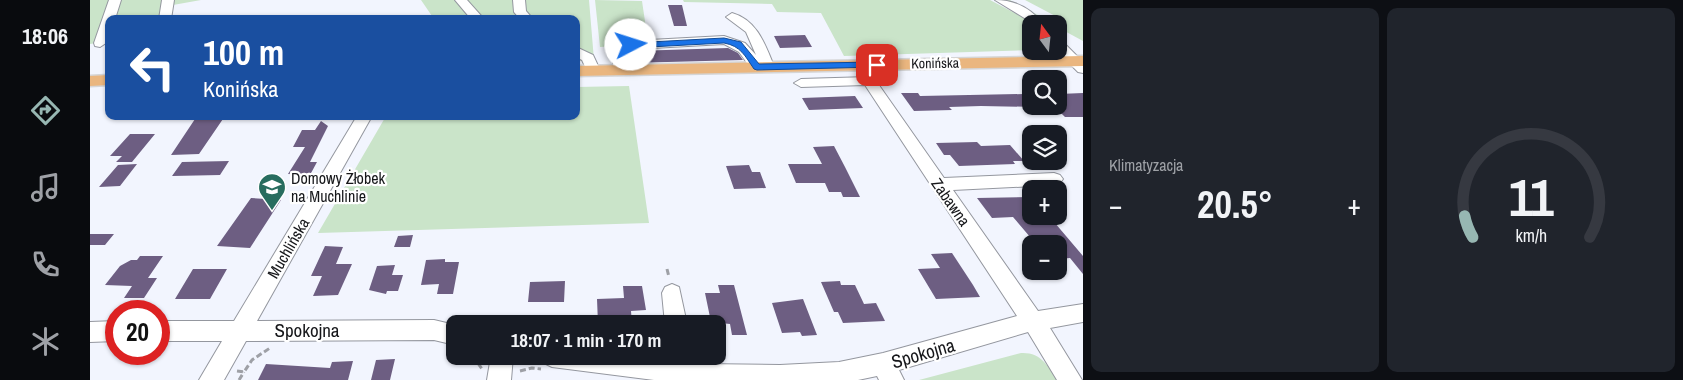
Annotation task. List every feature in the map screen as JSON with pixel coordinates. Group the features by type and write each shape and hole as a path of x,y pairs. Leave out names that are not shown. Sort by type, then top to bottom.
{"main road":[{"name":"Konińska","path":"585,71 1080,63"},
{"path":"90,81 105,80"}],"street":[{"path":"110,15 115,0"},
{"path":"166,15 168,0"},
{"path":"461,0 474,15"},
{"path":"508,0 522,10"},
{"path":"1001,0 1028,15"},
{"path":"732,17 740,19 753,33 762,67"},
{"path":"100,42 105,28"},
{"path":"620,70 620,52 631,45 724,40 738,43 762,67"},
{"path":"580,53 588,58 585,71"},
{"path":"1068,53 1080,63"},
{"name":"Zabawna","path":"801,83 869,81 1033,321 1070,380"},
{"name":"Muchlińska","path":"214,375 363,120"},
{"path":"938,184 1054,179"},
{"path":"672,293 675,315"},
{"name":"Spokojna","path":"636,365 692,371 780,376 888,372 1033,321 1083,313"},
{"name":"Spokojna","path":"170,331 434,330 446,333"},
{"path":"90,332 105,332"},
{"path":"491,377 497,365"}],"path":[{"path":"239,380 252,360 271,347"},
{"path":"482,365 491,377"},
{"path":"214,375 244,372"}],"green space":[{"path":"90,0 201,0 173,5 171,15 105,15 105,42 90,44"},
{"path":"421,0 589,0 594,60 580,61 580,15 431,15"},
{"path":"595,0 642,1 647,35 616,36 618,46 600,47"},
{"path":"683,0 990,0 1022,17 1022,50 844,56 821,13 777,12 772,4 684,2"},
{"path":"1006,0 1010,0 1038,15 1034,15"},
{"path":"1025,0 1083,0 1083,41 1068,33 1068,15 1053,15"},
{"path":"629,86 649,223 318,233 384,120 580,120 580,87"},
{"path":"1021,353 1028,353 1039,357 1057,380 919,380"}],"building":[{"path":"668,5 682,5 687,26 674,26"},
{"path":"805,35 812,47 780,48 774,36"},
{"path":"728,48 738,53 743,60 630,63 629,56 635,51"},
{"path":"901,93 918,93 920,96 1022,94 1022,107 949,107 952,110 914,111"},
{"path":"1083,93 1083,117 1065,117 1063,115 1067,115 1067,94"},
{"path":"855,96 863,108 809,110 802,98"},
{"path":"194,120 222,120 199,154 171,155"},
{"path":"321,121 328,126 310,162 317,162 310,175 288,174 305,147 293,147 302,130 315,130"},
{"path":"130,134 155,134 132,162 116,162 122,156 110,156"},
{"path":"977,142 981,146 1010,145 1022,161 1013,161 1015,164 959,166 950,155 944,155 936,143"},
{"path":"834,146 860,197 843,197 841,192 829,192 825,183 796,183 788,164 822,164 813,147"},
{"path":"229,161 220,175 172,176 182,162"},
{"path":"137,164 120,186 99,187 118,165"},
{"path":"749,165 752,172 760,172 766,188 734,189 726,166"},
{"path":"1022,197 1022,225 1057,225 1065,235 1028,235 1013,217 992,218 977,198"},
{"path":"251,198 281,200 250,248 217,246"},
{"path":"90,234 114,234 105,245 90,245"},
{"path":"413,235 410,247 394,247 398,236"},
{"path":"1067,237 1083,256 1083,274 1070,258 1067,258"},
{"path":"325,246 343,247 336,264 352,264 338,295 313,296 322,276 311,276"},
{"path":"952,253 980,297 936,299 918,269 940,268 931,254"},
{"path":"140,256 163,256 148,278 157,278 144,298 124,298 132,286 105,285 120,266 131,260 137,260"},
{"path":"445,259 445,262 459,262 453,294 437,294 439,284 421,285 426,260"},
{"path":"395,265 392,275 403,275 398,291 387,291 386,294 369,290 377,266"},
{"path":"193,269 227,269 210,299 175,299"},
{"path":"565,281 564,302 528,302 530,282"},
{"path":"840,281 841,285 855,285 864,304 876,303 885,321 843,323 838,312 834,312 821,282"},
{"path":"718,285 734,285 747,335 732,335 730,324 726,324 726,315 710,315 705,293 720,293"},
{"path":"623,286 642,286 646,310 631,311 631,315 598,315 597,299 624,298"},
{"path":"803,299 817,335 802,336 800,332 782,333 772,303"},
{"path":"395,359 390,380 371,380 376,360"},
{"path":"353,361 348,380 258,380 266,364 330,368 332,362"}],"place":[{"name":"Domowy Żłobek na Muchlinie","path":"272,211"}],"route":[{"path":"631,45 724,40 738,43 749,54 757,67 877,65"}]}
